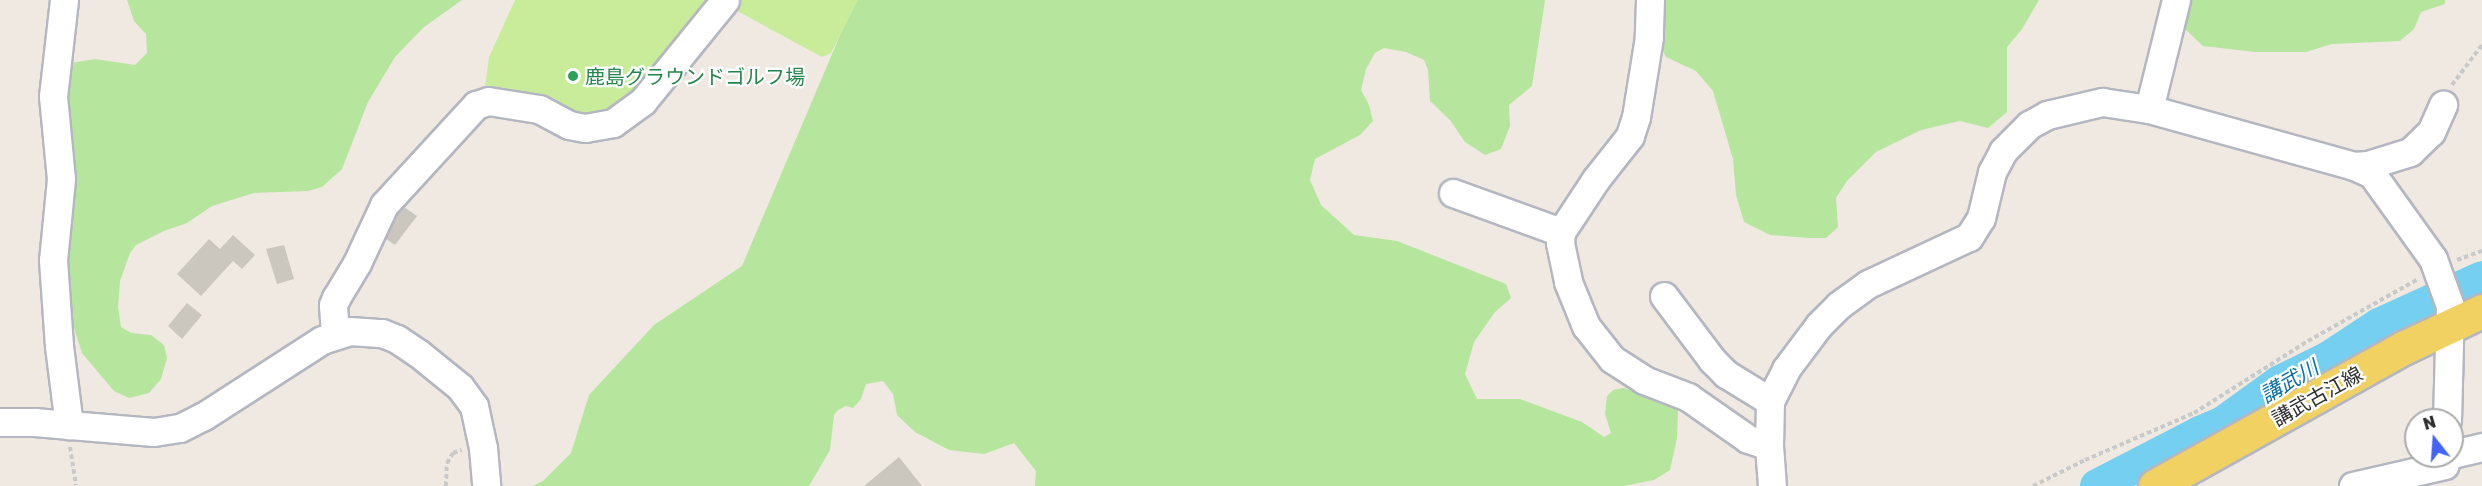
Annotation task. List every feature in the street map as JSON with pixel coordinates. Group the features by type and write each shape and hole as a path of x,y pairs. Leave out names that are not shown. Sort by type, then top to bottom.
{"main road":[{"name":"講武古江線","path":"2155,486 2451,315 2482,311"}],"street":[{"path":"64,0 53,96 62,178 53,260 59,346 69,425"},
{"path":"1650,0 1646,60 1636,117 1630,136 1596,179 1561,232 1562,256 1576,308 1586,326 1612,359 1644,380 1688,397 1748,439 1768,446"},
{"path":"2149,109 2176,0"},
{"path":"335,334 333,305 357,263 384,206 476,105 488,101 539,109 577,127 593,128 613,123 643,101 721,1"},
{"path":"1772,486 1768,446 1770,401 1786,369 1820,325 1839,306 1868,284 1969,237 1981,218 1992,172 2003,151 2029,125 2047,115 2102,102 2149,109 2355,166 2372,174 2438,270 2451,315 2447,408"},
{"path":"2355,166 2403,155 2418,147 2431,132 2443,105"},
{"path":"1453,193 1561,232"},
{"path":"1664,296 1712,360 1726,374 1770,401"},
{"path":"0,422 153,432 180,428 335,334 350,331 382,333 397,339 418,353 460,387 474,406 483,448 486,486"},
{"path":"2464,456 2482,447"},
{"path":"2353,486 2434,468"}],"path":[{"path":"2443,105 2456,78 2482,45"},
{"path":"2033,486 2085,460 2194,413 2308,341 2438,270"},
{"path":"69,425 71,460 76,486"},
{"path":"446,486 447,463 453,453 483,448"}],"green space":[{"path":"127,0 462,0 424,27 395,57 368,102 342,169 322,187 308,191 254,193 212,206 187,223 136,245 130,253 120,281 118,307 121,327 131,333 151,335 164,345 167,358 161,379 149,393 129,398 114,391 82,353 74,328 69,291 64,72 71,63 95,59 135,65 147,53 146,34 134,21"},
{"name":"鹿島グラウンドゴルフ場","path":"515,0 858,0 831,53 822,57 728,6 603,123 484,95 489,57"},
{"path":"855,0 1545,0 1532,86 1509,105 1510,126 1501,149 1485,155 1465,142 1450,120 1430,101 1428,70 1424,60 1406,52 1384,48 1375,53 1366,69 1361,90 1369,105 1373,121 1360,135 1315,159 1310,180 1321,205 1354,235 1397,241 1506,284 1511,298 1495,312 1474,342 1465,374 1477,399 1520,399 1582,422 1604,437 1611,433 1605,414 1607,396 1613,390 1623,388 1671,400 1678,411 1677,438 1670,470 1654,480 1624,486 1035,486 1036,471 1014,443 984,454 949,450 915,432 897,415 893,394 883,381 866,384 861,399 853,408 846,406 834,415 830,450 809,486 533,486 543,481 571,453 589,395 654,325 742,266"},
{"path":"1653,0 2039,0 2022,29 2007,47 2007,112 1988,128 1960,121 1921,130 1876,152 1847,181 1836,198 1838,227 1826,238 1809,238 1770,235 1744,222 1736,195 1733,159 1713,91 1696,71 1666,57 1652,31"},
{"path":"2183,0 2445,0 2445,4 2421,12 2414,29 2400,41 2332,44 2306,52 2255,52 2203,46 2183,27"}],"building":[{"path":"404,207 417,216 395,245 386,239 397,214"},
{"path":"233,235 255,255 242,269 233,261 201,296 177,274 209,239 220,249"},
{"path":"284,245 294,279 277,284 266,249"},
{"path":"187,303 202,315 182,339 168,326"},
{"path":"899,457 922,486 864,486"}],"waterway":[{"name":"講武川","path":"2097,486 2223,423 2280,382 2329,358 2379,325 2482,278"}],"place":[{"name":"鹿島グラウンドゴルフ場","path":"573,76"}]}
